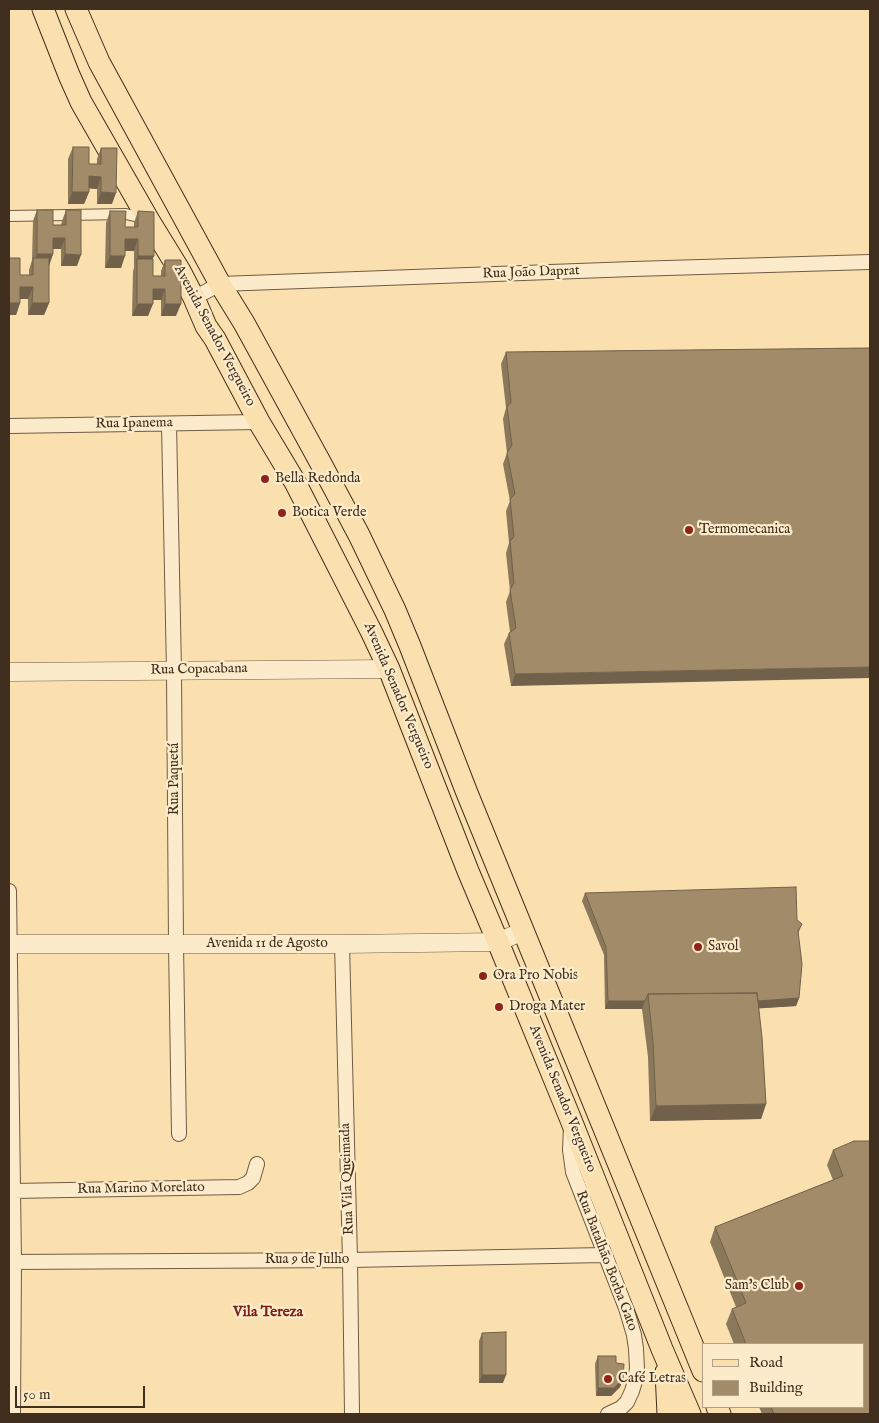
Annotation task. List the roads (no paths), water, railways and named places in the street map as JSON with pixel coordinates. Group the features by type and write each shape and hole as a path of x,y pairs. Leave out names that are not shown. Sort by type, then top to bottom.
{"main road":[{"name":"Avenida Senador Vergueiro","path":"43,9 81,102 194,298 206,326 304,499 349,584 389,669 468,871 690,1414"},
{"name":"Avenida Senador Vergueiro","path":"76,9 99,62 220,284 244,323 324,469 359,535 391,602 463,784 702,1369"},
{"path":"662,1349 667,1379 668,1414"}],"street":[{"path":"9,216 126,214 148,219"},
{"name":"Rua João Daprat","path":"194,298 220,284 870,262"},
{"name":"Rua Ipanema","path":"9,426 259,422"},
{"name":"Rua Paquetá","path":"169,424 174,671 179,1134"},
{"name":"Rua Copacabana","path":"9,672 389,669"},
{"path":"9,891 13,1414"},
{"name":"Avenida 11 de Agosto","path":"9,944 498,942 523,931"},
{"name":"Rua Vila Queimada","path":"342,944 352,1414"},
{"name":"Rua Batalhão Borba Gato","path":"571,1120 570,1150 572,1172 626,1308 636,1343 635,1381 627,1402 618,1410 608,1414"},
{"name":"Rua Marino Morelato","path":"12,1191 239,1187 248,1183 253,1178 257,1164"},
{"name":"Rua 9 de Julho","path":"11,1262 350,1260 604,1255"}],"place":[{"name":"Bella Redonda","path":"265,479"},
{"name":"Botica Verde","path":"282,513"},
{"name":"Termomecanica","path":"689,530"},
{"name":"Savol","path":"698,947"},
{"name":"Ora Pro Nobis","path":"483,976"},
{"name":"Droga Mater","path":"499,1007"},
{"name":"Sam's Club","path":"799,1286"},
{"name":"Café Letras","path":"608,1379"}],"district":[{"name":"Vila Tereza","path":"268,1313"}]}
